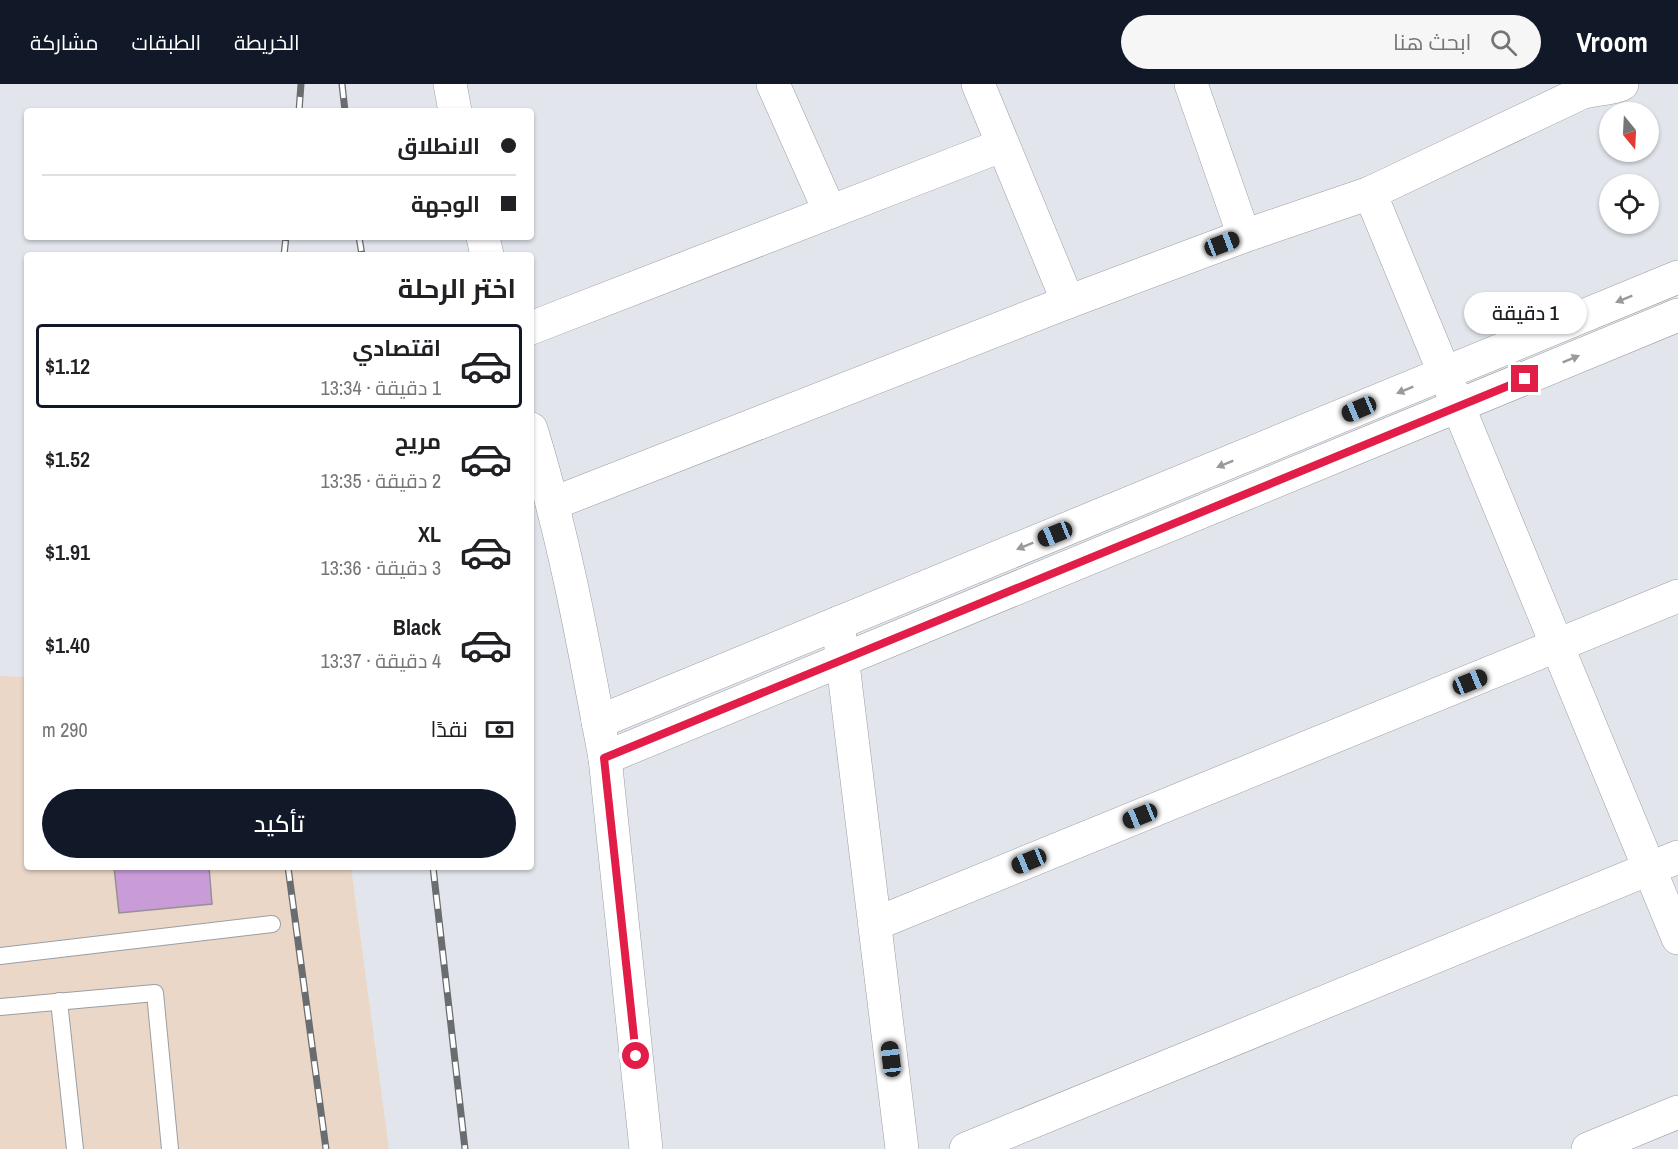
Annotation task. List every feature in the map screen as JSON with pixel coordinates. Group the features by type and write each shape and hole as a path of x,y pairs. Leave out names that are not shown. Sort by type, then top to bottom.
{"street":[{"path":"450,84 454,108"},
{"path":"773,84 830,212"},
{"path":"978,84 1068,302"},
{"path":"1191,84 1244,236"},
{"path":"554,503 1068,302 1244,236 1370,193 1580,88 1612,88 1622,84"},
{"path":"534,327 1003,145"},
{"path":"1370,193 1558,646 1664,862 1678,938"},
{"path":"598,722 1678,277"},
{"path":"604,758 1678,315"},
{"path":"534,439 554,503 575,592 604,758 646,1149"},
{"path":"875,924 1678,596"},
{"path":"838,623 902,1149"},
{"path":"966,1149 1664,862"},
{"path":"1588,1149 1678,1112"}],"lane":[{"path":"0,956 272,924"},
{"path":"0,1007 155,993 170,1149"},
{"path":"58,1001 75,1149"}],"shaded area":[{"path":"0,676 24,677 24,870 351,870 389,1149 0,1149"}],"building":[{"path":"114,870 209,870 212,904 119,913"}],"railway":[{"path":"299,108 301,84"},
{"path":"342,84 345,108"},
{"path":"284,252 286,240"},
{"path":"360,240 362,252"},
{"path":"288,870 326,1149"},
{"path":"433,870 465,1149"}],"route":[{"path":"636,1056 604,758 1525,379"}]}
